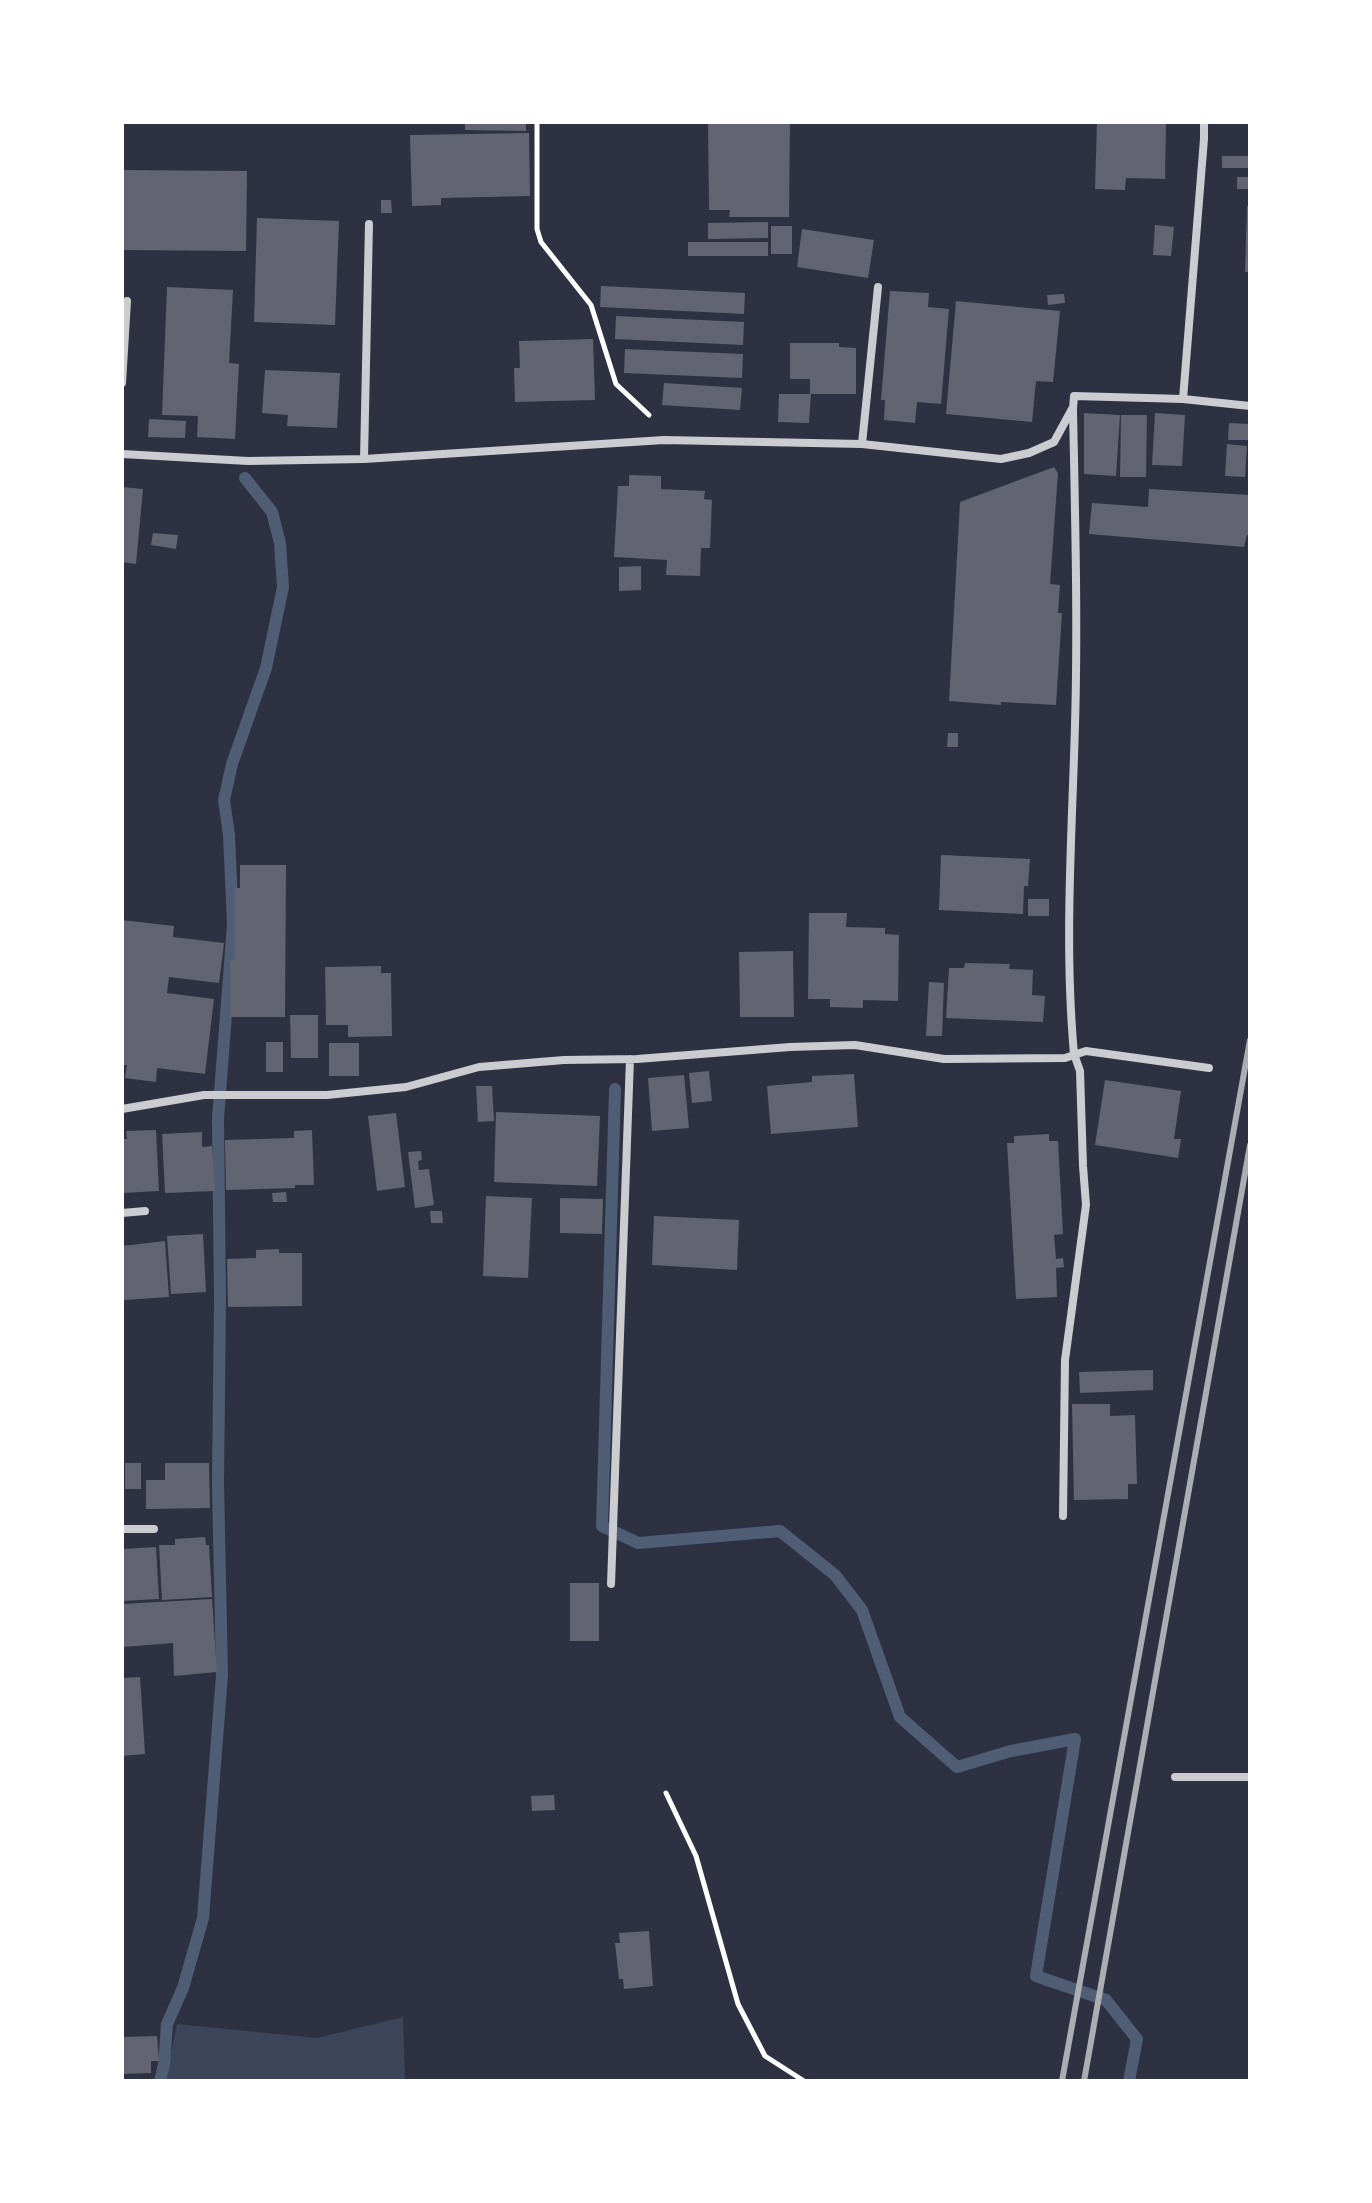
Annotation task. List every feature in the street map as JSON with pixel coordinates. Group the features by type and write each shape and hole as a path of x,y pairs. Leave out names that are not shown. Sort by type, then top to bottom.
{"street":[{"path":"1183,399 1204,122"},
{"path":"364,459 369,224"},
{"path":"862,444 878,287"},
{"path":"122,383 127,301"},
{"path":"1063,1516 1065,1360 1086,1205 1080,1071 1074,1054 1068,940 1075,709 1074,396 1183,399 1250,406"},
{"path":"122,454 248,461 364,459 664,440 862,444 1001,459 1029,453 1054,442 1073,409"},
{"path":"122,1109 204,1095 327,1095 406,1087 479,1067 790,1047 855,1045 944,1059 1065,1058 1086,1051 1209,1068"},
{"path":"611,1584 630,1059"},
{"path":"122,1213 145,1211"},
{"path":"122,1529 154,1529"},
{"path":"1175,1777 1250,1777"}],"path":[{"path":"537,122 537,229 541,242 591,305 616,384 651,416 664,440"},
{"path":"666,1793 696,1856 738,2004 765,2056 804,2081"}],"shaded area":[{"path":"403,2017 405,2081 165,2081 177,2024 317,2038"}],"building":[{"path":"465,122 526,122 526,131 465,130"},
{"path":"708,122 790,122 789,217 729,217 730,210 709,210"},
{"path":"1097,122 1166,122 1165,179 1126,178 1125,190 1095,189"},
{"path":"529,133 530,196 441,198 441,205 412,206 410,135"},
{"path":"1222,156 1250,156 1250,168 1222,168"},
{"path":"122,170 247,171 246,251 122,250"},
{"path":"1237,177 1250,177 1250,189 1237,189"},
{"path":"381,200 391,200 392,213 381,213"},
{"path":"1247,206 1250,206 1250,272 1245,272"},
{"path":"257,218 339,221 335,325 254,322"},
{"path":"768,222 768,238 708,239 708,223"},
{"path":"1155,225 1174,227 1171,256 1153,255"},
{"path":"771,226 792,226 792,254 771,254"},
{"path":"802,229 874,240 868,278 797,267"},
{"path":"688,242 768,242 768,256 688,256"},
{"path":"601,286 745,293 744,314 600,307"},
{"path":"167,287 233,290 229,363 239,364 235,439 197,437 198,416 162,415"},
{"path":"890,291 929,293 928,307 949,309 941,404 917,402 915,423 884,420 885,400 881,400"},
{"path":"1064,294 1065,303 1048,305 1047,295"},
{"path":"956,301 1060,311 1053,382 1036,381 1032,422 946,414"},
{"path":"616,316 744,322 743,345 615,339"},
{"path":"593,339 595,400 515,402 514,368 520,368 519,341"},
{"path":"790,343 839,343 839,347 856,348 856,394 811,394 809,423 778,422 779,394 810,394 810,379 790,379"},
{"path":"625,349 743,354 742,378 624,373"},
{"path":"265,370 340,373 337,428 287,426 288,415 262,413"},
{"path":"664,383 742,388 740,410 662,405"},
{"path":"1084,413 1120,415 1116,476 1084,474"},
{"path":"1155,413 1185,415 1182,466 1152,465"},
{"path":"1121,415 1147,415 1146,477 1120,477"},
{"path":"149,419 186,421 185,438 148,437"},
{"path":"1229,423 1250,424 1248,440 1228,440"},
{"path":"1227,444 1247,446 1245,477 1225,476"},
{"path":"1054,467 1058,473 1050,584 1060,585 1058,613 1062,613 1056,705 949,701 960,502"},
{"path":"629,475 661,476 661,489 705,491 704,499 712,500 710,548 701,548 700,576 666,575 667,560 614,557 618,486 629,486"},
{"path":"122,487 143,489 136,564 122,562"},
{"path":"1149,489 1250,495 1250,535 1247,535 1244,547 1089,534 1092,503 1148,507"},
{"path":"153,533 178,535 176,549 151,545"},
{"path":"641,566 641,590 619,591 619,567"},
{"path":"948,733 958,733 958,747 947,747"},
{"path":"941,855 1030,859 1028,886 1024,886 1023,914 939,910"},
{"path":"240,865 286,865 285,1017 230,1017 230,960 235,960 235,888 240,888"},
{"path":"1028,899 1049,899 1049,916 1028,916"},
{"path":"809,913 847,913 846,927 885,928 885,934 899,935 898,1001 863,1000 863,1008 830,1007 830,999 808,999"},
{"path":"122,920 174,926 173,937 224,943 219,983 169,977 167,993 214,999 205,1074 157,1068 156,1082 125,1078 127,1065 122,1065"},
{"path":"793,951 794,1017 740,1017 739,952"},
{"path":"965,963 1010,964 1009,969 1033,970 1032,995 1045,996 1043,1022 946,1018 949,968 964,968"},
{"path":"381,966 381,973 391,973 392,1036 348,1037 348,1025 326,1025 325,967"},
{"path":"929,982 944,983 942,1036 926,1036"},
{"path":"290,1015 318,1015 318,1058 291,1058"},
{"path":"266,1042 283,1042 283,1072 266,1072"},
{"path":"329,1043 359,1043 359,1076 329,1076"},
{"path":"709,1071 712,1101 692,1103 689,1073"},
{"path":"854,1074 858,1127 771,1134 767,1086 812,1082 812,1076"},
{"path":"684,1075 689,1128 652,1131 648,1078"},
{"path":"1105,1080 1181,1091 1174,1139 1181,1139 1178,1158 1095,1145"},
{"path":"476,1086 492,1086 494,1121 478,1122"},
{"path":"496,1112 600,1116 597,1186 494,1182"},
{"path":"396,1113 405,1187 377,1191 368,1116"},
{"path":"156,1130 159,1191 122,1193 122,1139 127,1139 126,1131"},
{"path":"312,1130 314,1185 226,1190 225,1140 294,1138 294,1131"},
{"path":"202,1132 202,1147 212,1146 215,1191 165,1193 162,1134"},
{"path":"1049,1134 1049,1141 1058,1141 1063,1234 1054,1235 1056,1259 1063,1258 1064,1267 1056,1268 1057,1297 1016,1299 1007,1143 1014,1143 1014,1136"},
{"path":"421,1151 419,1170 429,1169 434,1205 415,1208 408,1152"},
{"path":"286,1192 287,1202 273,1202 272,1193"},
{"path":"486,1196 532,1198 528,1278 483,1276"},
{"path":"560,1198 603,1199 602,1234 560,1233"},
{"path":"430,1211 442,1211 443,1223 431,1223"},
{"path":"654,1216 739,1220 737,1270 652,1265"},
{"path":"203,1234 206,1292 171,1294 167,1236"},
{"path":"165,1241 169,1297 124,1300 122,1246"},
{"path":"279,1249 279,1253 302,1253 302,1306 228,1307 227,1259 256,1258 256,1250"},
{"path":"1153,1370 1153,1390 1080,1393 1079,1372"},
{"path":"1072,1404 1110,1404 1110,1416 1135,1415 1137,1484 1128,1484 1128,1499 1074,1500"},
{"path":"125,1463 141,1463 141,1489 125,1489"},
{"path":"165,1463 209,1463 210,1508 146,1509 146,1480 165,1480"},
{"path":"205,1537 206,1545 209,1545 212,1597 162,1600 159,1545 175,1545 175,1539"},
{"path":"156,1547 159,1599 122,1601 122,1549"},
{"path":"570,1583 599,1583 599,1641 570,1641"},
{"path":"212,1599 217,1672 174,1676 173,1643 122,1647 122,1604"},
{"path":"140,1677 145,1754 122,1756 122,1678"},
{"path":"554,1795 555,1810 532,1811 531,1796"},
{"path":"649,1931 653,1986 624,1989 623,1979 619,1979 615,1943 620,1943 619,1933"},
{"path":"157,2036 159,2061 151,2061 151,2073 122,2074 122,2037"}],"waterway":[{"path":"160,2081 167,2024 183,1988 203,1918 222,1675 218,1483 218,1118 233,925 229,835 224,800 232,764 266,668 283,587 280,543 272,512 245,478"},
{"path":"615,1089 602,1526 638,1543 780,1531 835,1575 862,1610 900,1717 957,1767 1011,1751 1075,1739 1036,1976 1106,2000 1137,2039 1129,2081"}],"railway":[{"path":"1062,2081 1250,1040"},
{"path":"1084,2081 1250,1145"}]}
